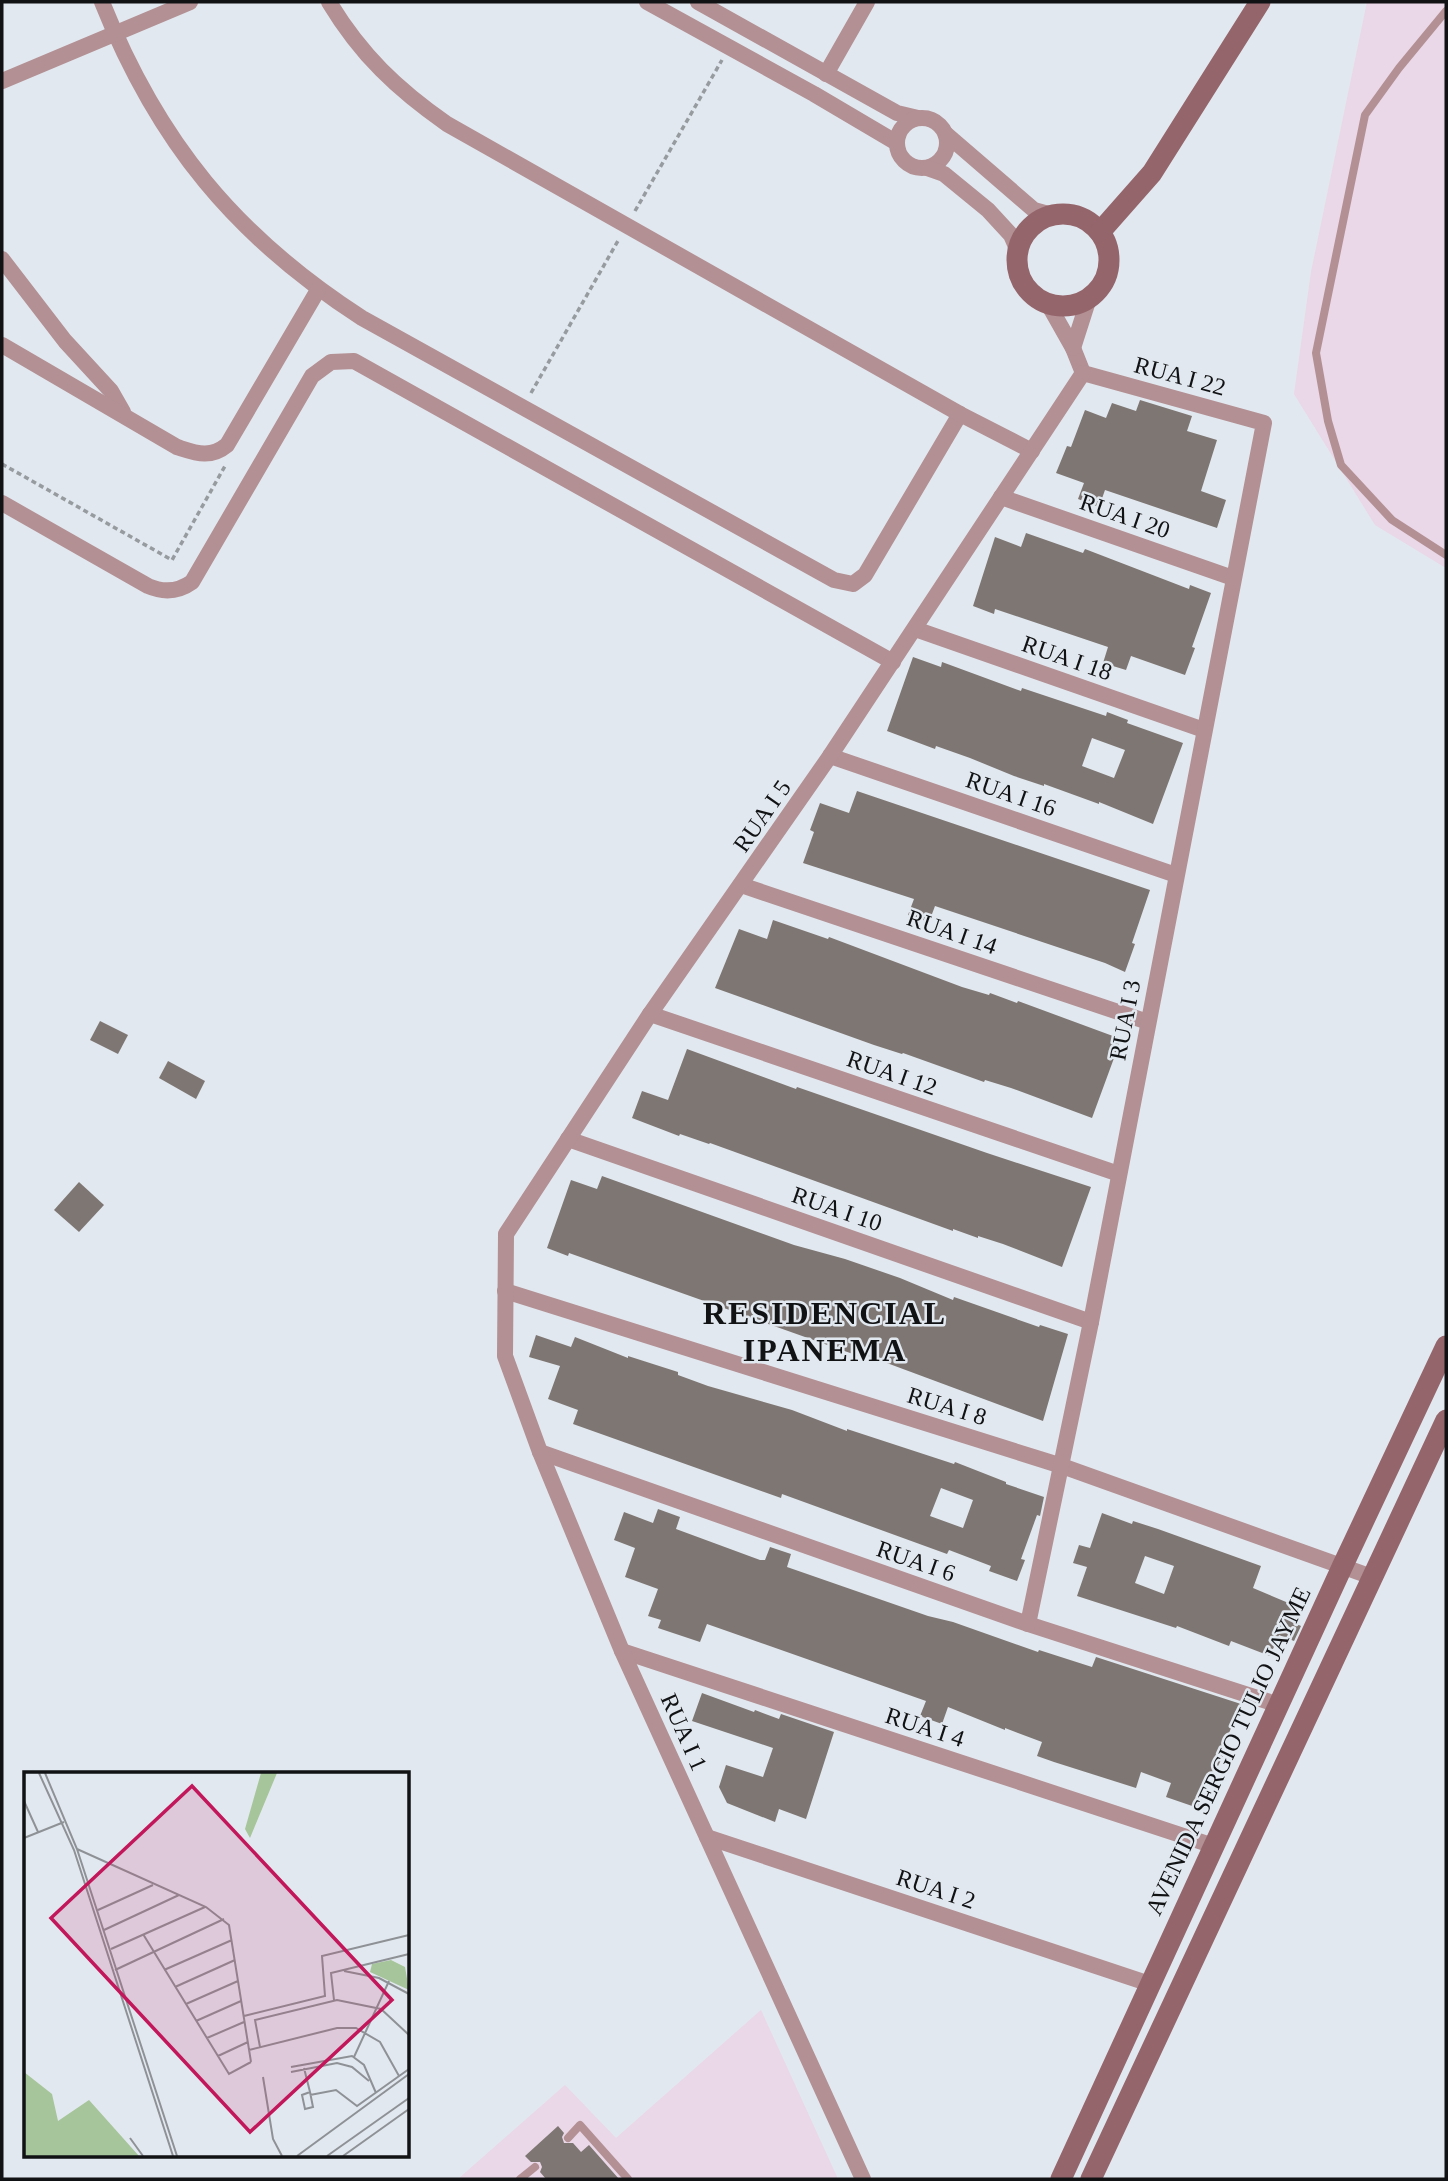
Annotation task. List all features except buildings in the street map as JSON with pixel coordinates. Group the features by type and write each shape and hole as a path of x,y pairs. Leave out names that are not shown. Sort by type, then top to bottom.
{"street":[{"path":"102,2 151,106 194,169 244,227 318,290 362,318 834,580 853,584 865,575 960,414"},
{"path":"2,81 190,2"},
{"path":"329,2 344,26 378,68 408,97 447,124 960,414 1032,451"},
{"path":"647,2 897,143"},
{"path":"698,2 898,113 935,121 946,134 1034,210 1052,215 1073,215 1100,232 1108,252 1109,263 1103,282 1089,298 1073,348"},
{"path":"826,74 867,2"},
{"path":"1100,232 1152,173 1260,2"},
{"path":"918,118 903,127 897,143 899,152 910,165 944,174 988,210 1012,234 1018,251 1019,272 1029,291 1047,302 1068,305 1089,298"},
{"path":"927,168 942,159 946,152 946,134"},
{"path":"1018,251 1026,232 1033,224 1052,215"},
{"path":"2,259 65,341 111,391 124,414"},
{"path":"2,345 177,447 209,455 227,445 318,290"},
{"path":"1047,302 1073,348 1083,373"},
{"path":"2,503 148,586 166,591 185,587 192,582 312,376 331,362 354,361 893,662"},
{"name":"RUA I 22","path":"1083,373 1264,423"},
{"name":"RUA I 5","path":"505,1291 506,1234 650,1014 831,756 1083,373"},
{"name":"RUA I 3","path":"1028,1624 1091,1322 1264,423"},
{"name":"RUA I 20","path":"1001,497 1233,578"},
{"name":"RUA I 18","path":"915,629 1204,730"},
{"name":"RUA I 16","path":"831,756 1176,875"},
{"name":"RUA I 14","path":"741,886 1148,1022"},
{"name":"RUA I 12","path":"650,1014 1119,1174"},
{"name":"RUA I 10","path":"568,1139 1091,1322"},
{"name":"RUA I 1","path":"505,1291 505,1356 540,1452 622,1651 863,2179"},
{"name":"RUA I 8","path":"505,1291 1062,1466 1372,1577"},
{"name":"AVENIDA SERGIO TULIO JAYME","path":"1061,2179 1446,1346"},
{"path":"1091,2179 1446,1420"},
{"name":"RUA I 6","path":"540,1452 1028,1624 1279,1705"},
{"name":"RUA I 4","path":"622,1651 1214,1846"},
{"name":"RUA I 2","path":"707,1837 1150,1984"}],"lane":[{"path":"1446,11 1365,115 1316,353 1328,421 1340,465 1392,520 1446,555"},
{"path":"568,2138 580,2125 628,2179"},
{"path":"520,2179 535,2167"}],"path":[{"path":"2,464 172,561 231,456 227,445"}],"shaded area":[{"path":"1367,2 1446,2 1446,568 1375,525 1294,394 1311,272"},
{"path":"761,2010 838,2179 458,2179 565,2085 616,2138"}],"district":[{"name":"RESIDENCIAL IPANEMA","path":"825,1332"}]}
